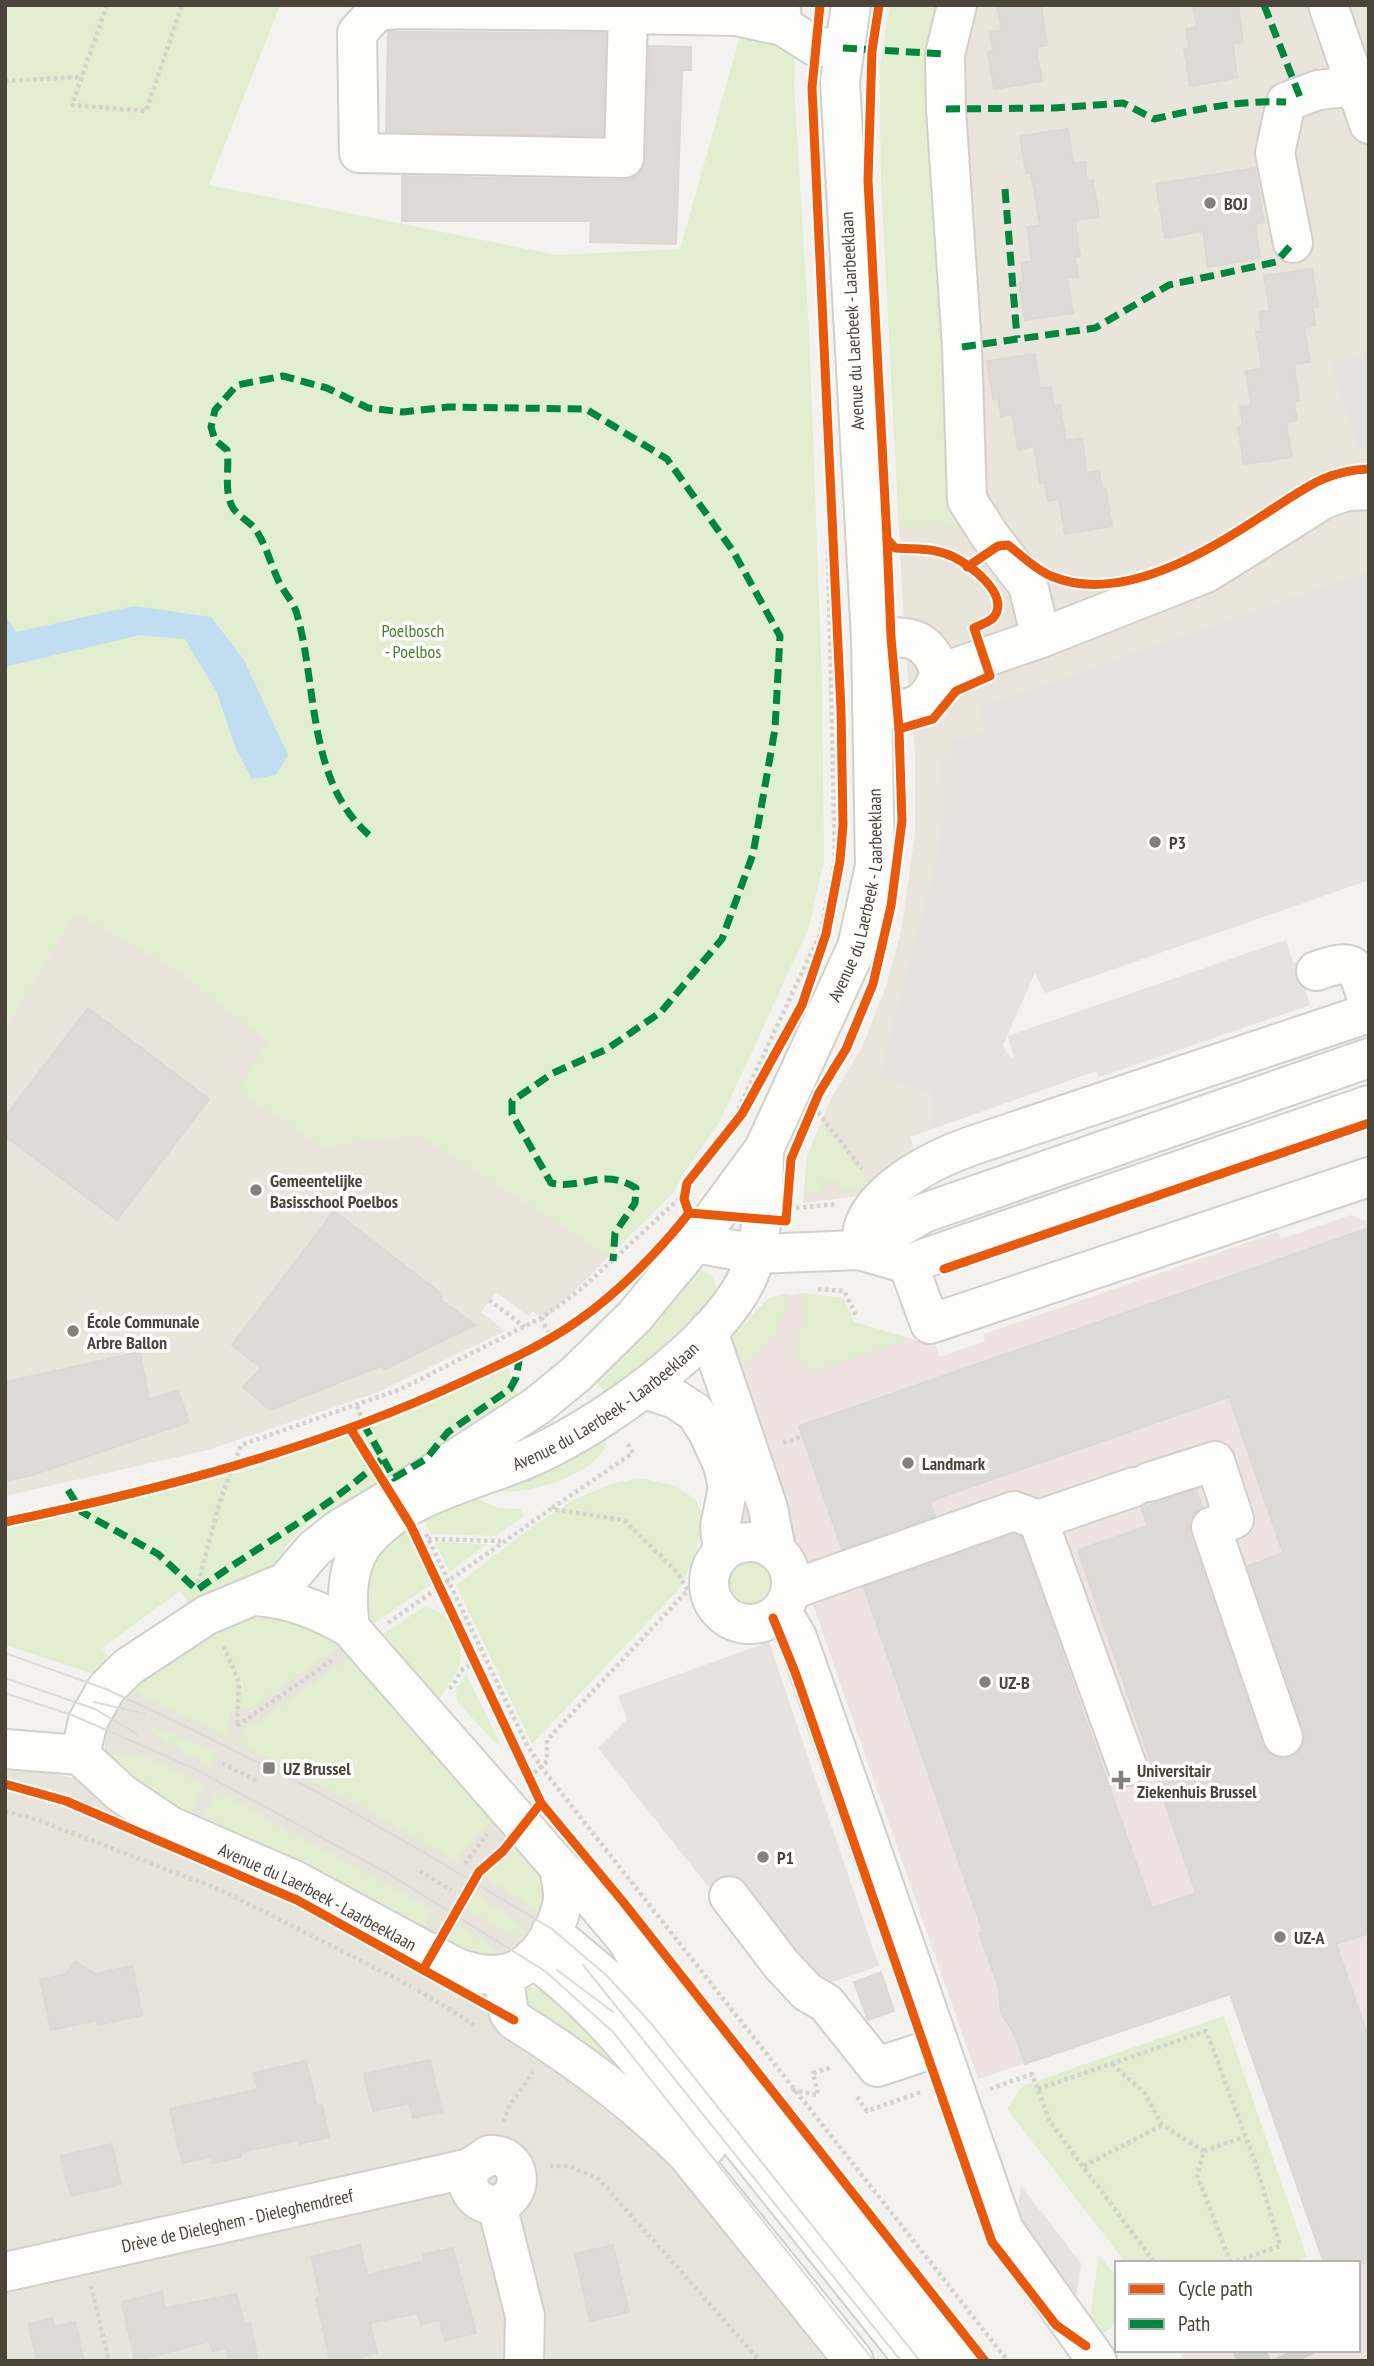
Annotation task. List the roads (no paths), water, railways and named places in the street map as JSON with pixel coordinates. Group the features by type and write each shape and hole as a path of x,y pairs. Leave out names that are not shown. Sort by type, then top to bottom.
{"street":[{"name":"Avenue du Laerbeek - Laarbeeklaan","path":"644,1970 623,1961 541,1953 487,1975 455,1967 296,1881 188,1835 143,1810 79,1755 88,1721 115,1678 189,1625 286,1582 314,1549 338,1530 537,1406 576,1374 635,1316 700,1223 764,1149 857,947 875,866 871,638 840,81 851,5"},
{"path":"957,5 945,54 946,109 962,348 967,500 990,536 1028,584 1041,638"},
{"path":"1328,5 1369,124"},
{"path":"612,10 624,158 359,153 357,33 377,11 612,10 736,16 782,15 816,47 843,48"},
{"path":"1293,243 1275,153 1286,102 1318,90 1356,86"},
{"path":"872,709 916,707 928,699 940,673 1041,638 1225,563 1336,493 1369,490"},
{"path":"871,638 920,640 931,650 940,673"},
{"path":"1316,971 1342,962 1351,964 1358,973 1369,1004"},
{"path":"859,1250 865,1222 908,1176 927,1164 984,1142 1369,1013"},
{"path":"859,1250 924,1213 1369,1058"},
{"path":"700,1223 782,1217 859,1250 923,1259 1369,1105"},
{"name":"Avenue du Laerbeek - Laarbeeklaan","path":"356,1634 347,1597 358,1554 379,1528 418,1526 450,1486 547,1450 644,1389 708,1331 737,1295 782,1217 764,1149"},
{"path":"923,1259 930,1324 1369,1177"},
{"path":"708,1331 768,1508 775,1550"},
{"path":"644,1389 675,1399 695,1412 708,1432 723,1465 728,1487 720,1527 723,1551"},
{"path":"1097,2361 1004,2230 804,1657 786,1600 789,1567 775,1550 754,1541 743,1542 723,1551 710,1570 709,1593 721,1612 730,1619 751,1625 773,1618 786,1600 1014,1511 1038,1520 1215,1461 1234,1519 1211,1527 1283,1737"},
{"path":"1038,1520 1127,1766"},
{"path":"255,1596 274,1597 311,1607 356,1634 507,1827 559,1867 627,1940 644,1970 955,2361"},
{"path":"5,1749 79,1755"},
{"path":"559,1867 563,1903 541,1953 509,2012 514,2020 587,2071 661,2128 687,2154 854,2361"},
{"path":"729,1896 782,1964 807,1992 827,2003 877,2067 938,2047"},
{"path":"541,1953 616,2031 879,2361"},
{"path":"541,1953 605,1978 648,2025 915,2361"},
{"name":"Drève de Dieleghem - Dieleghemdreef","path":"5,2272 483,2161 467,2183 470,2191 481,2202 507,2196 525,2316 524,2361"}],"water":[{"path":"134,606 211,617 244,660 288,755 276,775 252,779 236,749 217,693 185,639 140,635 5,667 5,616 17,632"}],"tunnel":[{"path":"1236,2361 1261,2352"},
{"path":"1294,2352 1298,2361"}],"tram line":[{"path":"5,1653 106,1689 321,1794 552,1929 607,1976 650,2022 920,2361"},
{"path":"5,1678 95,1709 137,1734"},
{"path":"5,1693 72,1715 195,1769 389,1874 545,1971 613,2032 874,2361"},
{"path":"94,1702 145,1714"},
{"path":"583,1965 901,2361"},
{"path":"557,1970 613,2012"}],"place":[{"name":"BOJ","path":"1210,203"},
{"name":"P3","path":"1155,842"},
{"name":"Gemeentelijke Basisschool Poelbos","path":"256,1190"},
{"name":"École Communale Arbre Ballon","path":"73,1331"},
{"name":"Landmark","path":"908,1463"},
{"name":"UZ-B","path":"985,1682"},
{"name":"UZ Brussel","path":"269,1768"},
{"name":"Universitair Ziekenhuis Brussel","path":"1121,1780"},
{"name":"P1","path":"763,1857"},
{"name":"UZ-A","path":"1280,1937"}],"park label":[{"name":"Poelbosch - Poelbos","path":"413,640"}]}
